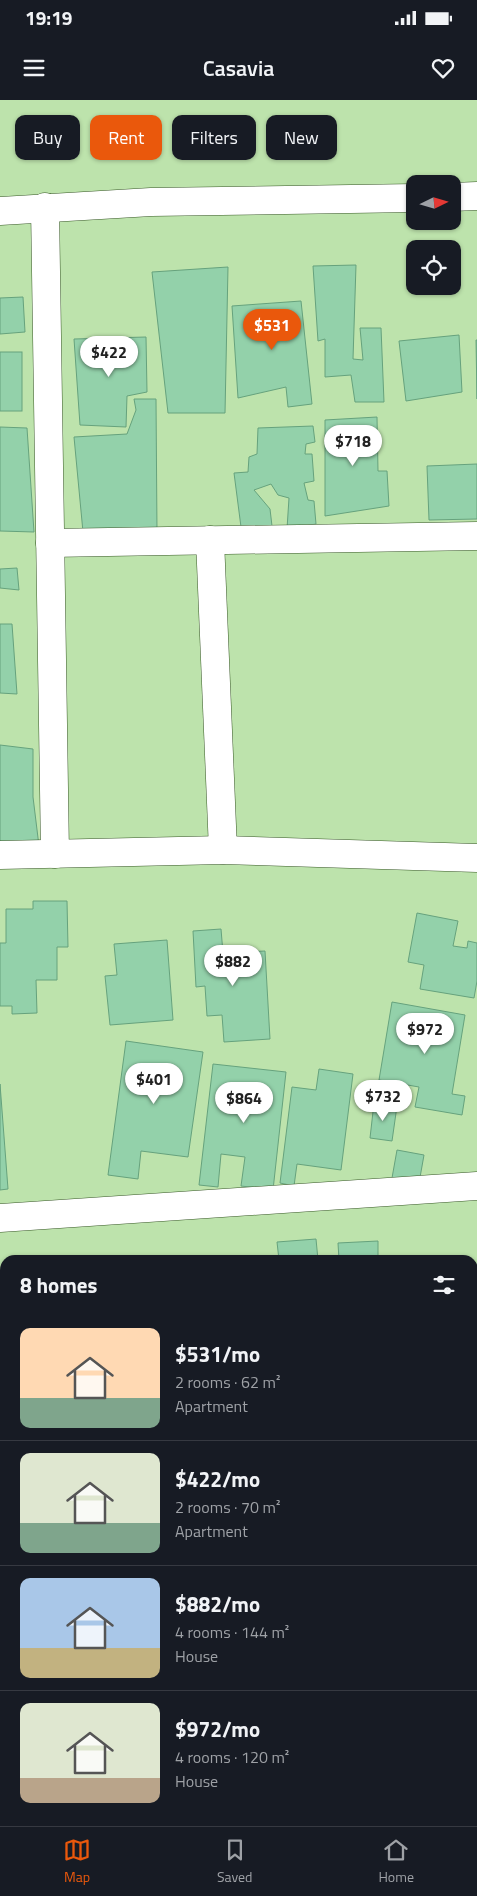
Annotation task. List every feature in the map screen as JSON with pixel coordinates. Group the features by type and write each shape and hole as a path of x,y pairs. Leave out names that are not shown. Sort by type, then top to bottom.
{"street":[{"path":"461,197 477,196"},
{"path":"0,211 151,202 406,198"},
{"path":"45,207 55,854"},
{"path":"50,543 477,536"},
{"path":"210,540 223,850"},
{"path":"0,855 223,850 477,858"},
{"path":"0,1218 476,1179"}],"building":[{"path":"356,265 353,359 363,360 360,328 381,328 384,402 355,402 351,375 325,377 325,339 318,341 313,266"},
{"path":"228,267 225,413 168,413 152,272"},
{"path":"23,297 25,332 0,334 0,298"},
{"path":"301,301 312,404 288,407 286,387 238,398 232,306"},
{"path":"459,335 462,392 406,401 399,341"},
{"path":"146,337 147,392 127,396 126,427 80,425 74,339"},
{"path":"476,340 477,340 477,399"},
{"path":"0,352 22,352 22,411 0,411"},
{"path":"134,399 156,399 157,532 83,532 74,437 127,434 136,410"},
{"path":"377,417 378,471 387,471 389,506 325,516 325,420"},
{"path":"313,426 315,442 306,444 305,454 312,454 314,481 304,483 308,500 314,501 316,524 287,529 289,498 278,495 271,484 254,490 270,509 272,526 241,527 234,473 248,472 249,457 257,454 258,428"},
{"path":"0,427 27,428 34,532 0,531"},
{"path":"477,464 477,519 429,520 427,466"},
{"path":"17,568 19,590 0,588 0,569"},
{"path":"0,624 12,624 17,694 0,693"},
{"path":"0,745 33,749 33,797 39,846 0,847"},
{"path":"33,901 67,901 68,947 57,947 57,980 36,980 37,1013 12,1014 12,1006 0,1006 0,943 6,943 6,909 33,909"},
{"path":"417,913 458,921 453,946 467,948 468,941 477,943 477,981 474,998 420,989 424,965 408,962"},
{"path":"221,929 223,953 265,951 270,1039 224,1042 222,1015 207,1016 205,986 196,987 193,931"},
{"path":"167,940 173,1020 110,1025 105,976 117,975 114,944"},
{"path":"392,1002 465,1015 452,1094 465,1096 462,1115 415,1107 419,1087 379,1080"},
{"path":"126,1041 203,1052 188,1157 141,1151 138,1179 108,1175"},
{"path":"213,1064 286,1072 273,1190 241,1186 245,1157 221,1154 218,1187 199,1185"},
{"path":"319,1069 353,1074 341,1170 297,1164 294,1186 280,1183 292,1087 316,1090"},
{"path":"0,1084 8,1189 0,1190"},
{"path":"374,1103 397,1106 392,1141 370,1138"},
{"path":"397,1150 424,1155 419,1183 392,1178"},
{"path":"316,1239 318,1255 278,1255 277,1242"},
{"path":"378,1241 378,1255 339,1255 338,1243"}]}
